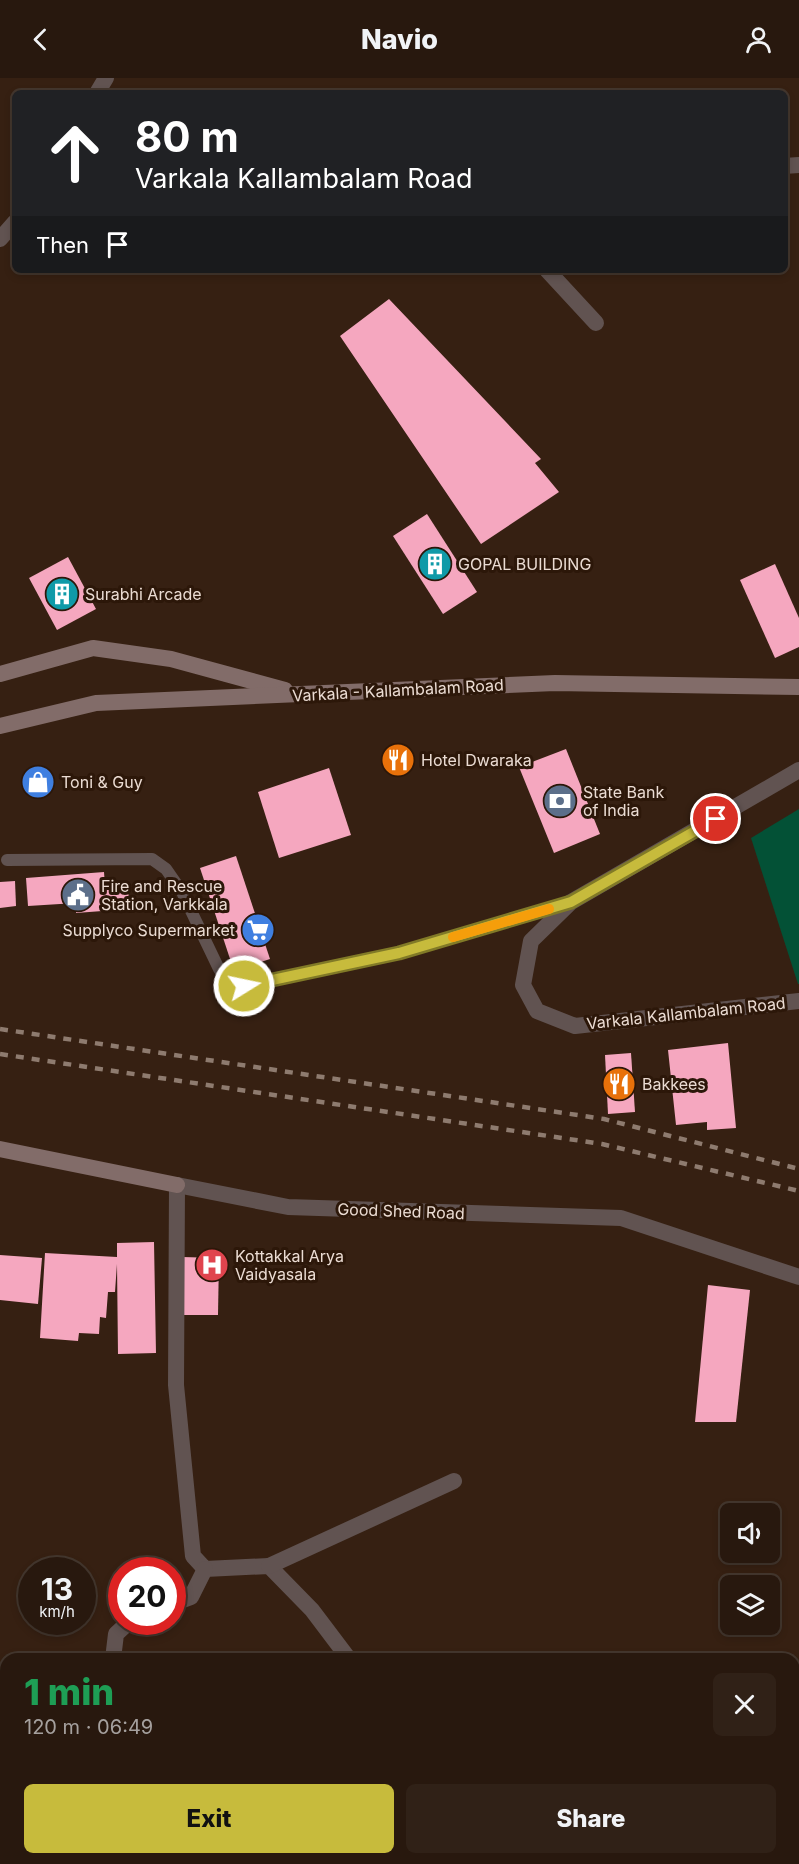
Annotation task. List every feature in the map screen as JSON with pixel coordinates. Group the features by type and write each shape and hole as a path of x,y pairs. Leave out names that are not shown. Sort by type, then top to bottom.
{"main road":[{"path":"0,674 93,648 171,658 300,695"},
{"name":"Varkala - Kallambalam Road","path":"0,726 96,703 555,683 799,687"},
{"name":"Good Shed Road","path":"0,1149 177,1185"}],"street":[{"path":"0,239 12,225"},
{"path":"550,273 596,323"},
{"name":"Varkala Kallambalam Road","path":"799,770 571,902 531,941 523,985 537,1011 575,1026 799,1001"},
{"path":"177,1185 176,1385 193,1556 205,1569 269,1566 454,1481"},
{"name":"Good Shed Road","path":"177,1185 288,1208 621,1218 799,1277"},
{"path":"269,1566 312,1610 344,1653"},
{"path":"186,1599 192,1597 205,1569"},
{"path":"114,1653 116,1635"}],"lane":[{"path":"7,860 152,859 166,869 182,892 219,969 230,983 244,986 399,953 571,902"}],"green space":[{"path":"799,809 799,984 798,984 751,838"}],"building":[{"path":"389,299 541,459 535,463 559,492 481,544 340,336"},
{"name":"GOPAL BUILDING","path":"427,514 477,592 443,614 393,536"},
{"name":"Surabhi Arcade","path":"68,557 96,609 57,630 29,578"},
{"path":"775,564 799,618 799,647 775,658 740,580"},
{"name":"State Bank of India","path":"566,749 600,834 554,853 519,767"},
{"path":"329,768 351,835 279,858 258,792"},
{"path":"236,856 270,959 234,971 200,868"},
{"name":"Fire and Rescue Station, Varkkala","path":"104,872 105,886 128,884 129,909 76,913 76,903 28,906 26,878"},
{"path":"15,881 16,906 0,908 0,882"},
{"path":"728,1043 736,1128 707,1130 707,1122 676,1125 668,1050"},
{"name":"Bakkees","path":"631,1053 635,1112 608,1114 605,1055"},
{"path":"154,1242 156,1353 118,1354 117,1264 115,1292 108,1292 106,1318 100,1317 99,1334 79,1333 78,1341 40,1338 45,1253 117,1257 117,1243"},
{"path":"0,1255 42,1258 38,1304 0,1300"},
{"path":"182,1257 219,1258 218,1315 181,1315"},
{"path":"708,1285 750,1290 736,1422 695,1422"}],"railway":[{"path":"0,1029 604,1119 799,1169"},
{"path":"0,1054 602,1144 799,1191"}],"slow traffic":[{"path":"453,937 549,909"}],"place":[{"name":"GOPAL BUILDING","path":"435,564"},
{"name":"Surabhi Arcade","path":"62,594"},
{"name":"Hotel Dwaraka","path":"398,760"},
{"name":"Toni & Guy","path":"38,782"},
{"name":"State Bank of India","path":"560,801"},
{"name":"Fire and Rescue Station, Varkkala","path":"78,895"},
{"name":"Supplyco Supermarket","path":"258,930"},
{"name":"Bakkees","path":"619,1084"},
{"name":"Kottakkal Arya Vaidyasala","path":"212,1265"}],"route":[{"path":"244,986 399,953 571,902 716,819"}]}
